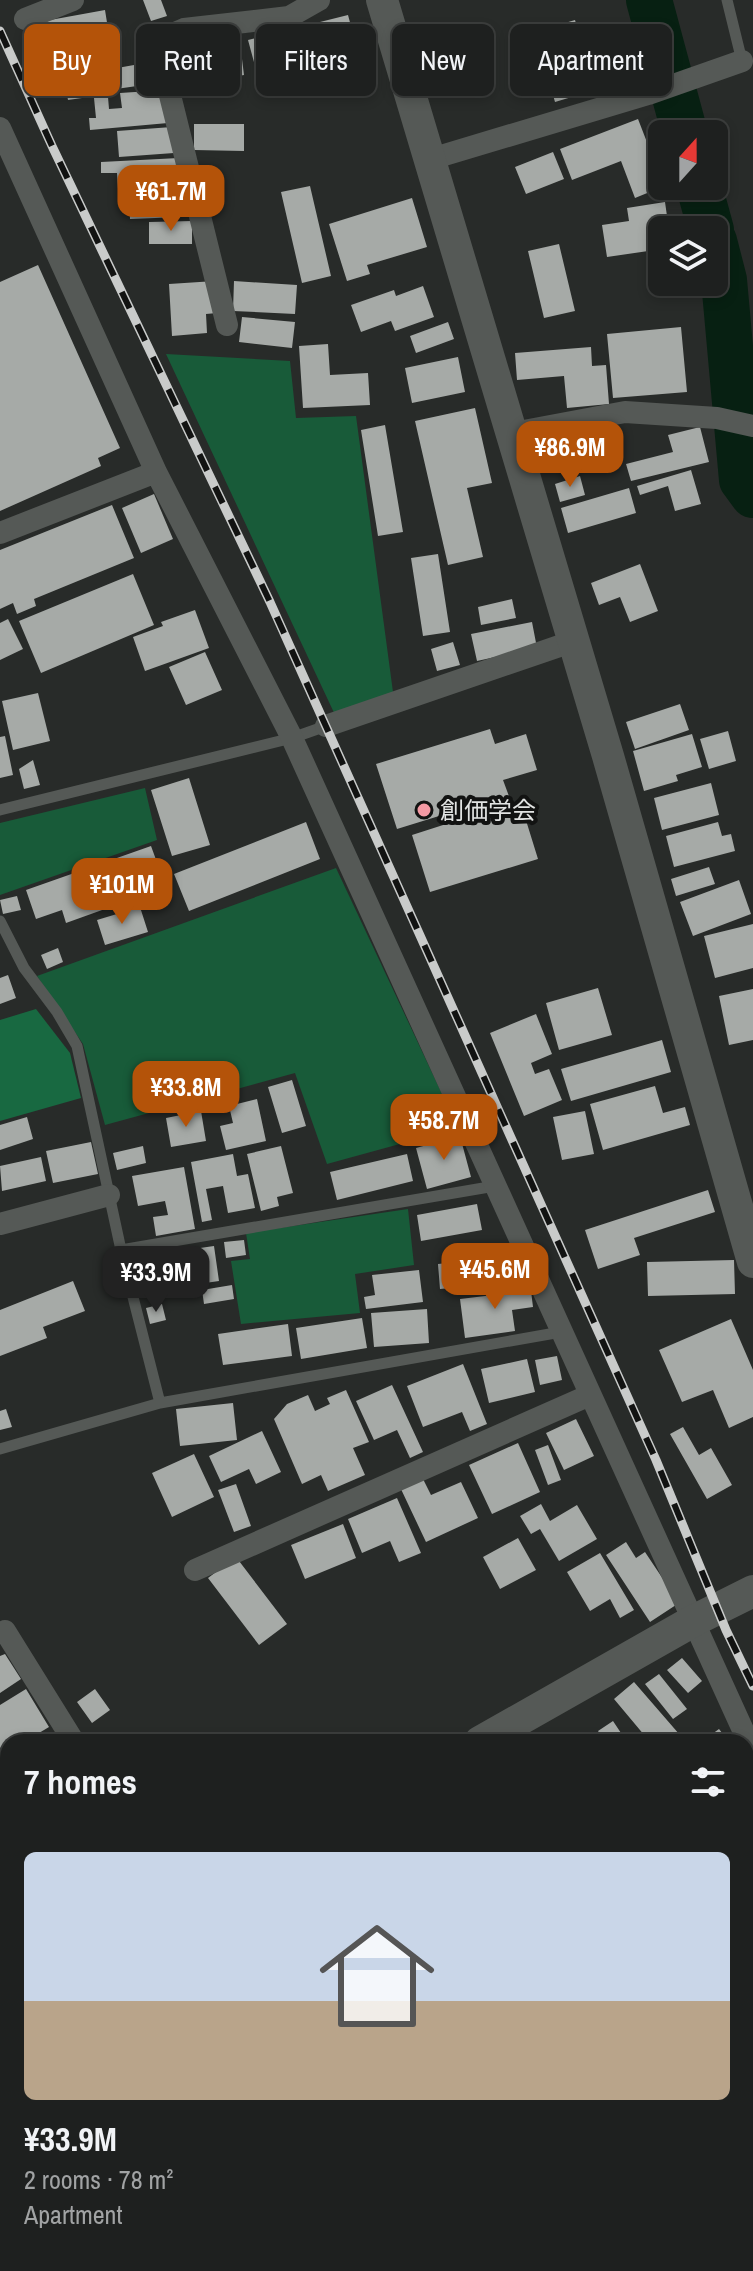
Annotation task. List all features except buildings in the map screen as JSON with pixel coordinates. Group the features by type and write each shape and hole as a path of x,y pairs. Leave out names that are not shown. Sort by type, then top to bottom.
{"street":[{"path":"25,19 73,0"},
{"path":"227,325 159,51 163,38 184,29 289,17 319,0"},
{"path":"382,0 513,433 753,1262"},
{"path":"431,159 648,94 742,61"},
{"path":"0,128 156,472 292,738 745,1734"},
{"path":"513,433 625,412 717,418 753,426"},
{"path":"0,533 156,472"},
{"path":"326,726 574,641"},
{"path":"0,1224 109,1195"},
{"path":"195,1570 590,1395"},
{"path":"494,1734 695,1620 753,1591"},
{"path":"5,1631 69,1734"}],"lane":[{"path":"727,0 742,61"},
{"path":"0,810 292,738 326,726"},
{"path":"0,921 24,968 57,1012 77,1046 121,1250 160,1403"},
{"path":"121,1250 495,1186"},
{"path":"0,1449 160,1403 561,1332"}],"green space":[{"path":"166,354 290,361 296,418 356,416 393,692 336,717"},
{"path":"145,788 157,840 0,895 0,823"},
{"path":"336,868 458,1128 327,1164 295,1073 105,1125 83,1044 37,976"},
{"path":"36,1009 70,1053 81,1098 0,1121 0,1020"},
{"path":"408,1209 414,1265 355,1274 360,1313 241,1324 231,1261 250,1259 246,1233"}],"waterway":[{"path":"649,0 681,120"},
{"path":"703,200 707,216"},
{"path":"725,296 742,480 753,495"}],"railway":[{"path":"0,31 270,602 656,1460 726,1630 753,1686"}],"place":[{"name":"創価学会","path":"424,810"}]}
